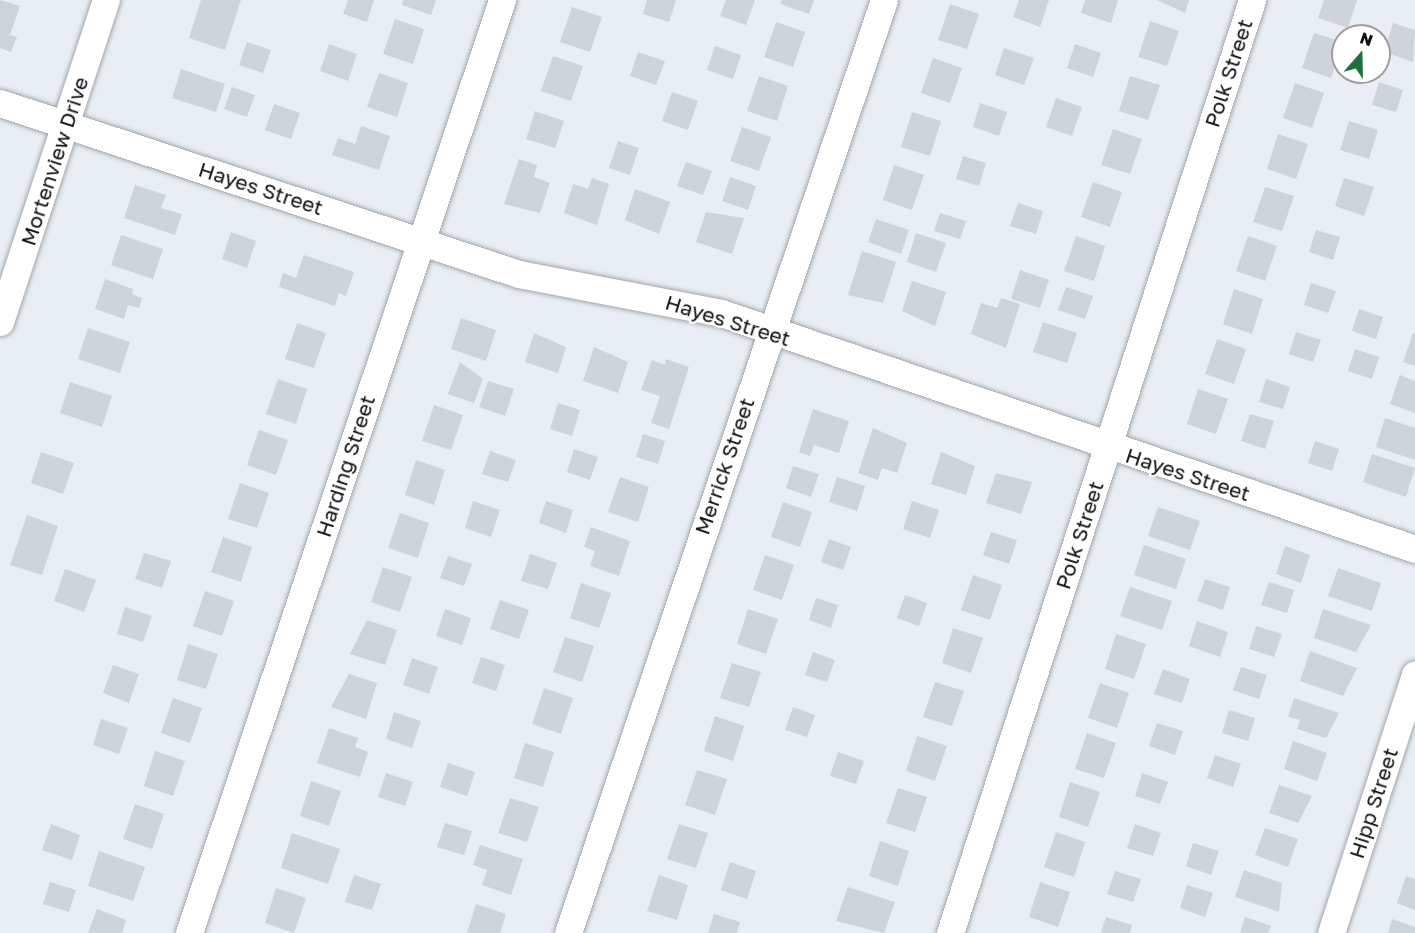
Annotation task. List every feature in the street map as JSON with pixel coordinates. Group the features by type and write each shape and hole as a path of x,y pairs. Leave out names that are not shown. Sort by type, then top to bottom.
{"street":[{"name":"Mortenview Drive","path":"0,322 106,0"},
{"name":"Harding Street","path":"189,933 502,0"},
{"name":"Merrick Street","path":"568,933 884,0"},
{"name":"Polk Street","path":"950,933 1252,0"},
{"name":"Hayes Street","path":"0,103 419,243 519,274 696,306 1107,447 1415,549"},
{"name":"Hipp Street","path":"1331,933 1415,674"}],"building":[{"path":"0,0 20,6 10,35 17,37 11,52 0,48"},
{"path":"201,0 241,0 225,50 189,38"},
{"path":"348,0 374,0 367,22 343,14"},
{"path":"403,0 436,0 431,15 402,5"},
{"path":"647,0 676,0 669,22 643,14"},
{"path":"726,0 755,0 746,25 720,16"},
{"path":"782,0 814,0 809,14 780,4"},
{"path":"1019,0 1049,0 1040,27 1013,17"},
{"path":"1085,0 1118,0 1111,23 1081,13"},
{"path":"1157,0 1189,0 1185,13"},
{"path":"1324,0 1357,0 1349,24 1336,24 1318,18"},
{"path":"950,4 979,14 967,49 938,40"},
{"path":"572,7 602,17 590,52 560,42"},
{"path":"395,19 424,29 413,64 383,54"},
{"path":"1150,21 1179,31 1167,66 1138,57"},
{"path":"776,22 805,32 793,67 764,57"},
{"path":"1393,23 1415,30 1413,62 1391,54"},
{"path":"1314,33 1331,38 1331,78 1302,68"},
{"path":"247,42 271,50 263,73 239,65"},
{"path":"329,44 357,54 348,81 320,71"},
{"path":"1075,44 1101,53 1093,77 1067,68"},
{"path":"715,46 741,55 733,79 707,70"},
{"path":"1004,48 1034,58 1024,85 995,75"},
{"path":"638,52 665,61 656,85 630,76"},
{"path":"553,56 583,66 571,101 541,91"},
{"path":"933,58 962,68 950,103 921,93"},
{"path":"181,69 225,84 216,112 172,98"},
{"path":"379,73 408,83 397,117 367,107"},
{"path":"759,76 788,86 777,121 747,111"},
{"path":"1130,76 1160,85 1148,120 1119,111"},
{"path":"1295,83 1324,93 1312,128 1283,118"},
{"path":"1378,84 1403,90 1396,112 1372,105"},
{"path":"232,87 255,95 247,117 224,109"},
{"path":"672,92 698,101 688,130 662,121"},
{"path":"1056,98 1082,107 1072,136 1046,127"},
{"path":"980,103 1007,112 999,136 973,127"},
{"path":"274,104 300,113 291,139 265,130"},
{"path":"535,111 564,121 555,148 526,139"},
{"path":"912,112 941,121 930,156 901,147"},
{"path":"1349,121 1378,130 1369,159 1340,150"},
{"path":"361,126 390,136 379,170 332,155 338,138 355,144"},
{"path":"742,127 771,137 759,171 730,161"},
{"path":"1113,129 1142,139 1130,174 1101,165"},
{"path":"1278,134 1308,144 1296,179 1267,169"},
{"path":"618,141 639,148 630,175 609,168"},
{"path":"963,156 986,163 979,186 956,179"},
{"path":"519,159 537,165 534,177 550,183 540,213 504,204"},
{"path":"686,162 712,171 703,195 677,186"},
{"path":"894,165 924,175 912,210 883,200"},
{"path":"730,177 756,186 748,210 722,201"},
{"path":"592,178 609,184 597,225 564,213 573,184 588,189"},
{"path":"1344,178 1374,187 1364,216 1335,206"},
{"path":"1093,182 1122,192 1110,227 1081,217"},
{"path":"135,185 166,195 161,208 182,214 175,235 124,218"},
{"path":"1265,187 1294,196 1282,231 1253,222"},
{"path":"635,189 670,202 659,234 625,220"},
{"path":"1018,203 1043,211 1036,234 1010,226"},
{"path":"706,212 744,218 732,254 696,242"},
{"path":"940,213 966,221 960,239 934,231"},
{"path":"876,219 909,230 901,254 868,242"},
{"path":"1316,230 1340,237 1333,260 1309,252"},
{"path":"231,232 256,241 247,268 222,259"},
{"path":"916,233 946,243 936,272 907,262"},
{"path":"121,235 163,249 153,279 111,265"},
{"path":"1076,236 1105,246 1094,281 1064,271"},
{"path":"1248,236 1277,246 1265,281 1236,271"},
{"path":"862,251 896,262 883,303 848,295"},
{"path":"304,255 354,272 346,296 339,293 335,306 279,287 283,273 296,278"},
{"path":"1020,270 1049,280 1040,308 1011,299"},
{"path":"105,279 133,289 132,294 142,298 139,308 128,305 124,319 95,309"},
{"path":"912,281 946,292 935,326 902,311"},
{"path":"1311,283 1336,291 1328,313 1304,305"},
{"path":"1066,287 1093,296 1085,319 1058,310"},
{"path":"1234,289 1263,299 1252,334 1223,324"},
{"path":"1001,298 1020,304 1006,348 971,334 981,303 997,308"},
{"path":"1359,309 1383,317 1376,339 1352,331"},
{"path":"461,318 496,330 486,361 451,349"},
{"path":"1043,322 1077,333 1067,363 1033,352"},
{"path":"297,323 326,333 314,368 285,359"},
{"path":"88,328 130,342 120,373 78,359"},
{"path":"1296,332 1321,340 1313,362 1289,354"},
{"path":"534,333 566,347 558,373 525,362"},
{"path":"1413,333 1415,334 1415,366 1403,362"},
{"path":"1217,339 1246,349 1234,384 1205,374"},
{"path":"594,347 628,362 618,393 583,381"},
{"path":"1355,349 1379,357 1372,379 1348,371"},
{"path":"666,359 689,367 669,429 651,423 660,396 641,390 652,360 665,365"},
{"path":"460,362 483,379 474,403 448,394"},
{"path":"1400,375 1415,381 1415,413 1390,404"},
{"path":"278,379 307,389 296,424 266,414"},
{"path":"1266,379 1290,387 1283,409 1259,402"},
{"path":"488,381 514,389 505,416 479,407"},
{"path":"70,382 112,396 102,427 60,413"},
{"path":"1198,389 1228,399 1216,434 1187,424"},
{"path":"558,403 580,410 572,436 550,429"},
{"path":"434,405 463,415 451,450 422,441"},
{"path":"813,409 849,421 839,453 814,445 810,456 799,452"},
{"path":"1250,414 1274,421 1265,449 1241,441"},
{"path":"1385,418 1415,428 1415,460 1376,447"},
{"path":"873,428 907,443 897,473 882,468 878,480 858,473"},
{"path":"259,430 288,440 276,475 247,465"},
{"path":"643,434 665,441 658,464 636,457"},
{"path":"1315,441 1339,449 1332,471 1308,463"},
{"path":"574,449 598,457 590,480 567,472"},
{"path":"490,451 516,460 508,482 482,474"},
{"path":"41,452 74,463 63,494 31,483"},
{"path":"941,452 975,466 966,495 931,484"},
{"path":"1372,454 1415,468 1406,497 1363,482"},
{"path":"416,460 445,470 434,505 405,495"},
{"path":"793,466 819,474 811,497 786,488"},
{"path":"996,473 1032,482 1021,514 986,503"},
{"path":"620,477 649,487 638,522 608,512"},
{"path":"837,477 865,486 857,511 829,502"},
{"path":"240,483 269,493 257,528 228,519"},
{"path":"473,501 500,510 491,537 465,528"},
{"path":"546,501 573,510 566,533 539,523"},
{"path":"912,501 939,510 930,538 903,529"},
{"path":"783,502 812,512 800,547 771,537"},
{"path":"1158,507 1200,521 1190,550 1148,536"},
{"path":"400,513 429,523 418,558 388,548"},
{"path":"27,515 58,526 42,575 10,565"},
{"path":"591,527 630,541 619,576 590,566 595,551 584,547"},
{"path":"991,532 1017,540 1009,564 983,555"},
{"path":"223,537 252,547 241,582 211,572"},
{"path":"829,539 851,547 843,570 821,562"},
{"path":"1144,545 1186,559 1176,589 1134,575"},
{"path":"1285,546 1310,555 1301,583 1276,574"},
{"path":"144,553 171,561 162,588 135,579"},
{"path":"530,554 557,563 548,589 521,581"},
{"path":"765,555 794,565 782,600 753,590"},
{"path":"448,556 472,564 464,586 440,578"},
{"path":"383,567 412,577 400,612 371,602"},
{"path":"1338,568 1381,583 1372,611 1328,596"},
{"path":"65,569 96,580 84,612 54,601"},
{"path":"973,575 1002,585 990,620 961,610"},
{"path":"1205,579 1230,587 1223,610 1197,601"},
{"path":"1269,582 1294,590 1287,613 1261,605"},
{"path":"581,583 611,593 599,628 570,618"},
{"path":"1130,587 1172,601 1162,630 1120,616"},
{"path":"205,591 234,601 222,636 193,626"},
{"path":"905,595 927,603 919,626 897,618"},
{"path":"816,598 838,605 831,628 809,620"},
{"path":"500,600 529,610 519,639 490,629"},
{"path":"125,607 152,616 143,642 117,634"},
{"path":"445,609 471,618 462,645 436,636"},
{"path":"748,609 778,619 766,654 737,644"},
{"path":"1323,609 1371,625 1356,652 1314,638"},
{"path":"367,620 397,630 385,665 350,654"},
{"path":"1197,621 1228,632 1220,657 1189,646"},
{"path":"1256,626 1282,634 1274,657 1249,649"},
{"path":"953,628 983,638 971,673 942,663"},
{"path":"1116,634 1146,644 1134,679 1105,669"},
{"path":"565,637 594,646 582,682 553,672"},
{"path":"188,644 218,654 206,689 177,680"},
{"path":"1310,651 1357,668 1343,696 1300,681"},
{"path":"813,652 835,660 827,682 805,675"},
{"path":"481,657 505,665 496,691 472,683"},
{"path":"412,658 438,667 429,694 403,685"},
{"path":"732,663 761,672 749,707 720,698"},
{"path":"113,665 139,674 129,703 103,693"},
{"path":"1241,667 1267,675 1259,699 1233,690"},
{"path":"1163,669 1190,679 1182,703 1154,694"},
{"path":"349,674 377,683 366,719 331,707"},
{"path":"935,682 964,691 952,726 923,717"},
{"path":"1100,683 1129,693 1117,728 1088,718"},
{"path":"544,688 573,698 561,734 532,724"},
{"path":"173,698 202,708 190,743 161,733"},
{"path":"1294,698 1339,713 1326,738 1297,729 1300,720 1288,717"},
{"path":"793,707 815,715 807,737 785,730"},
{"path":"1229,710 1255,718 1248,741 1222,733"},
{"path":"394,712 421,721 412,748 386,739"},
{"path":"715,716 744,726 733,761 704,751"},
{"path":"101,719 128,728 119,754 93,745"},
{"path":"1157,723 1183,731 1175,755 1149,746"},
{"path":"329,728 358,738 355,747 368,752 360,777 317,763"},
{"path":"1087,733 1116,743 1104,778 1075,769"},
{"path":"917,736 947,746 935,781 906,771"},
{"path":"1293,741 1327,753 1317,781 1284,769"},
{"path":"525,743 554,752 543,787 514,778"},
{"path":"155,751 185,761 173,796 144,786"},
{"path":"838,752 864,761 856,784 830,776"},
{"path":"1215,755 1241,764 1233,787 1207,778"},
{"path":"448,763 475,772 467,796 440,787"},
{"path":"697,770 727,779 715,815 685,805"},
{"path":"386,773 413,782 405,806 378,797"},
{"path":"1142,773 1168,782 1160,804 1135,796"},
{"path":"311,781 341,791 329,826 300,816"},
{"path":"1070,782 1100,792 1088,827 1059,817"},
{"path":"1279,785 1312,796 1298,823 1269,813"},
{"path":"898,788 927,797 915,832 886,823"},
{"path":"510,798 539,807 527,842 498,833"},
{"path":"135,804 164,814 152,849 123,839"},
{"path":"445,823 472,831 464,855 437,847"},
{"path":"51,824 80,835 72,860 42,850"},
{"path":"679,824 708,833 696,868 667,859"},
{"path":"1135,824 1161,833 1153,856 1127,848"},
{"path":"1265,828 1298,839 1288,867 1255,855"},
{"path":"1056,832 1085,842 1074,877 1044,867"},
{"path":"292,833 340,849 328,884 281,868"},
{"path":"880,841 909,851 898,886 869,876"},
{"path":"1193,843 1219,851 1211,875 1186,866"},
{"path":"480,845 523,859 511,895 482,885 487,870 473,865"},
{"path":"99,851 145,867 133,901 88,886"},
{"path":"730,862 756,871 747,899 721,890"},
{"path":"1244,870 1282,883 1279,912 1235,897"},
{"path":"1115,871 1141,879 1133,902 1107,894"},
{"path":"354,875 381,884 372,910 345,902"},
{"path":"659,875 688,885 677,920 647,911"},
{"path":"1406,876 1415,879 1415,910 1397,903"},
{"path":"50,882 76,890 69,912 43,904"},
{"path":"1040,882 1070,892 1058,927 1029,917"},
{"path":"1187,885 1213,893 1205,917 1180,908"},
{"path":"848,887 895,902 884,933 836,921"},
{"path":"276,888 306,898 294,933 265,923"},
{"path":"476,904 506,914 500,933 467,933"},
{"path":"97,909 126,920 122,933 88,933"},
{"path":"714,914 740,922 737,933 708,933"},
{"path":"1106,917 1132,925 1130,933 1101,933"},
{"path":"1245,917 1271,926 1268,933 1240,933"},
{"path":"1392,919 1415,927 1415,933 1388,933"}]}
